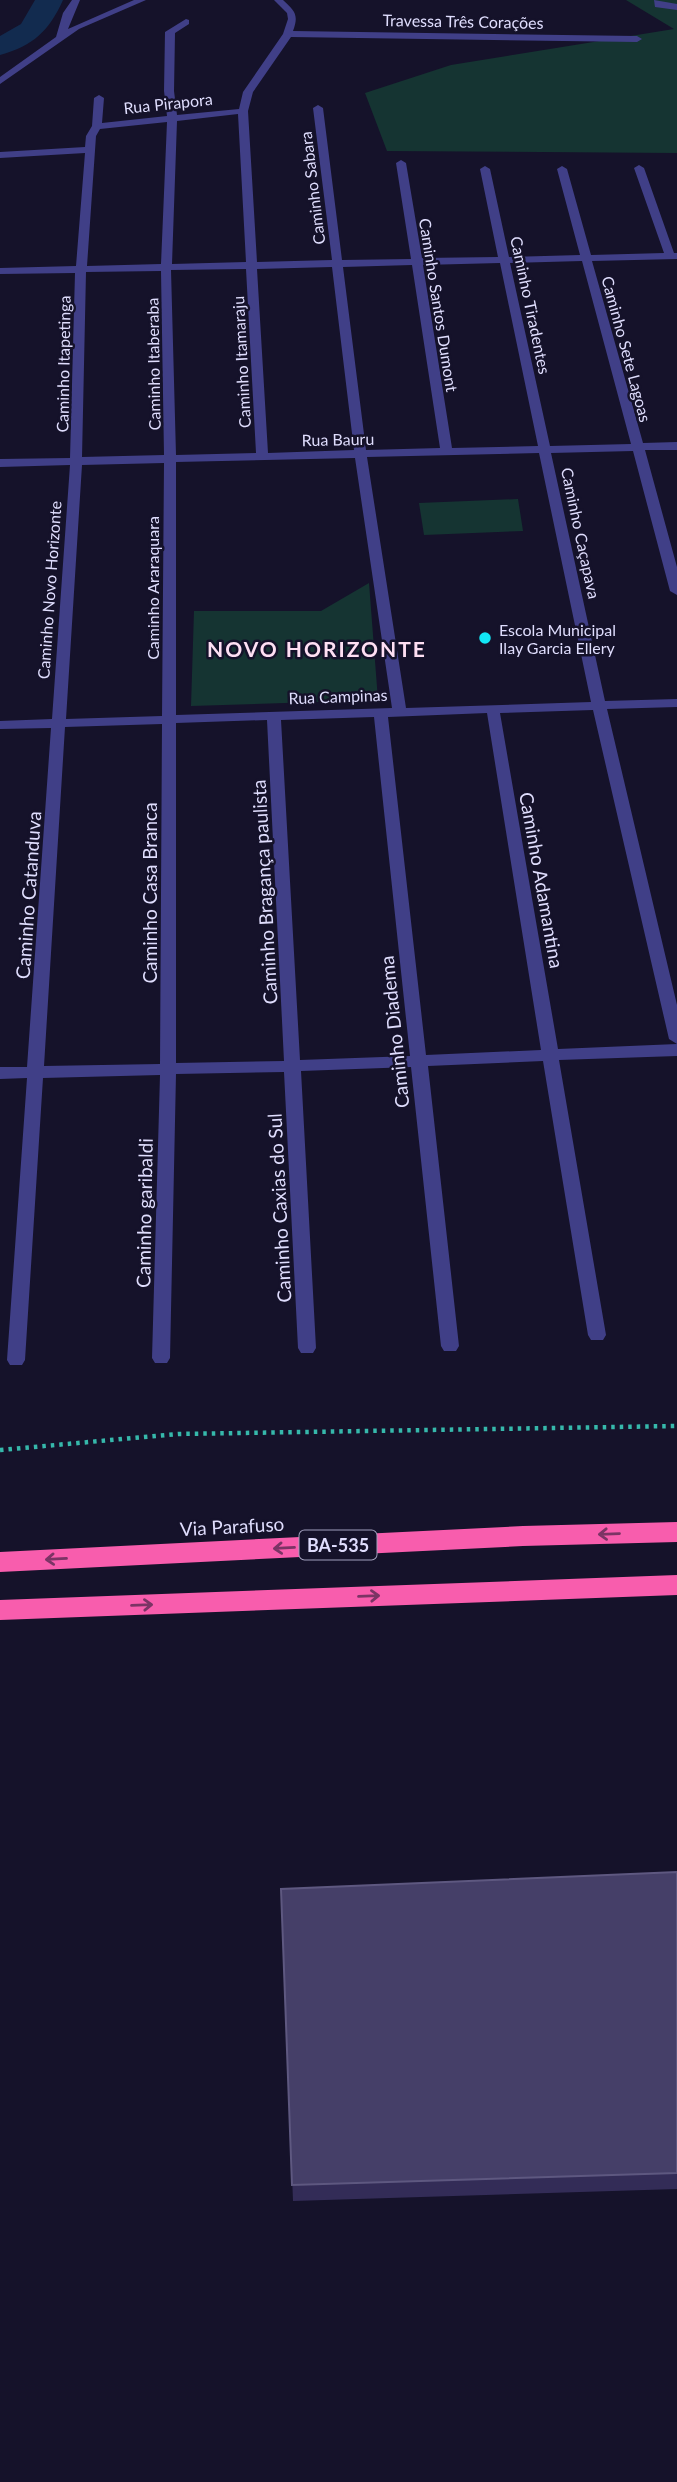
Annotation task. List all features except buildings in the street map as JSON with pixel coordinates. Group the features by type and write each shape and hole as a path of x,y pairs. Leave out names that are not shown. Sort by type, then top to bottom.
{"highway":[{"name":"Via Parafuso","path":"0,1562 523,1536 677,1532"},
{"path":"0,1610 677,1585"}],"street":[{"path":"60,38 76,0"},
{"path":"2,78 60,38 101,15 142,0"},
{"path":"243,111 248,92 288,34 293,19 291,12 278,0"},
{"path":"658,0 658,5 677,7"},
{"name":"Caminho Itaberaba","path":"170,458 166,268 172,118 169,91 170,32 186,22"},
{"name":"Travessa Três Corações","path":"288,34 637,39"},
{"name":"Caminho Itapetinga","path":"76,460 81,269 91,136 97,127 99,99"},
{"name":"Caminho Sabara","path":"318,108 360,455 400,712"},
{"name":"Rua Pirapora","path":"97,127 243,111"},
{"name":"Caminho Itamaraju","path":"243,111 262,456"},
{"path":"0,155 92,150"},
{"name":"Caminho Santos Dumont","path":"401,163 447,452"},
{"name":"Caminho Tiradentes","path":"485,169 546,448"},
{"name":"Caminho Sete Lagoas","path":"562,169 677,591"},
{"path":"0,271 674,256 639,169"},
{"name":"Rua Bauru","path":"0,463 677,446"},
{"name":"Caminho Caçapava","path":"546,448 599,706 677,1038"},
{"name":"Caminho Araraquara","path":"169,719 170,458"},
{"name":"Caminho Novo Horizonte","path":"58,722 76,460"},
{"name":"Rua Campinas","path":"0,725 677,703"},
{"name":"Caminho Adamantina","path":"493,710 597,1335"},
{"name":"Caminho Diadema","path":"381,713 450,1346"},
{"name":"Caminho Bragança paulista","path":"274,715 293,1066"},
{"name":"Caminho Casa Branca","path":"168,1068 169,719"},
{"name":"Caminho Catanduva","path":"16,1360 58,722"},
{"path":"0,1073 293,1066 677,1050"},
{"name":"Caminho Caxias do Sul","path":"293,1066 307,1348"},
{"name":"Caminho garibaldi","path":"161,1358 168,1068"}],"path":[{"path":"0,1450 178,1434 677,1426"}],"green space":[{"path":"626,0 677,0 677,153 387,151 365,93 451,65 674,29"},
{"path":"518,499 523,531 424,535 419,503"},
{"path":"369,583 378,700 191,706 194,611 321,611"}],"waterway":[{"path":"0,46 31,30 49,0"}],"place":[{"name":"Escola Municipal Ilay Garcia Ellery","path":"485,638"}],"district":[{"name":"NOVO HORIZONTE","path":"317,648"}]}
